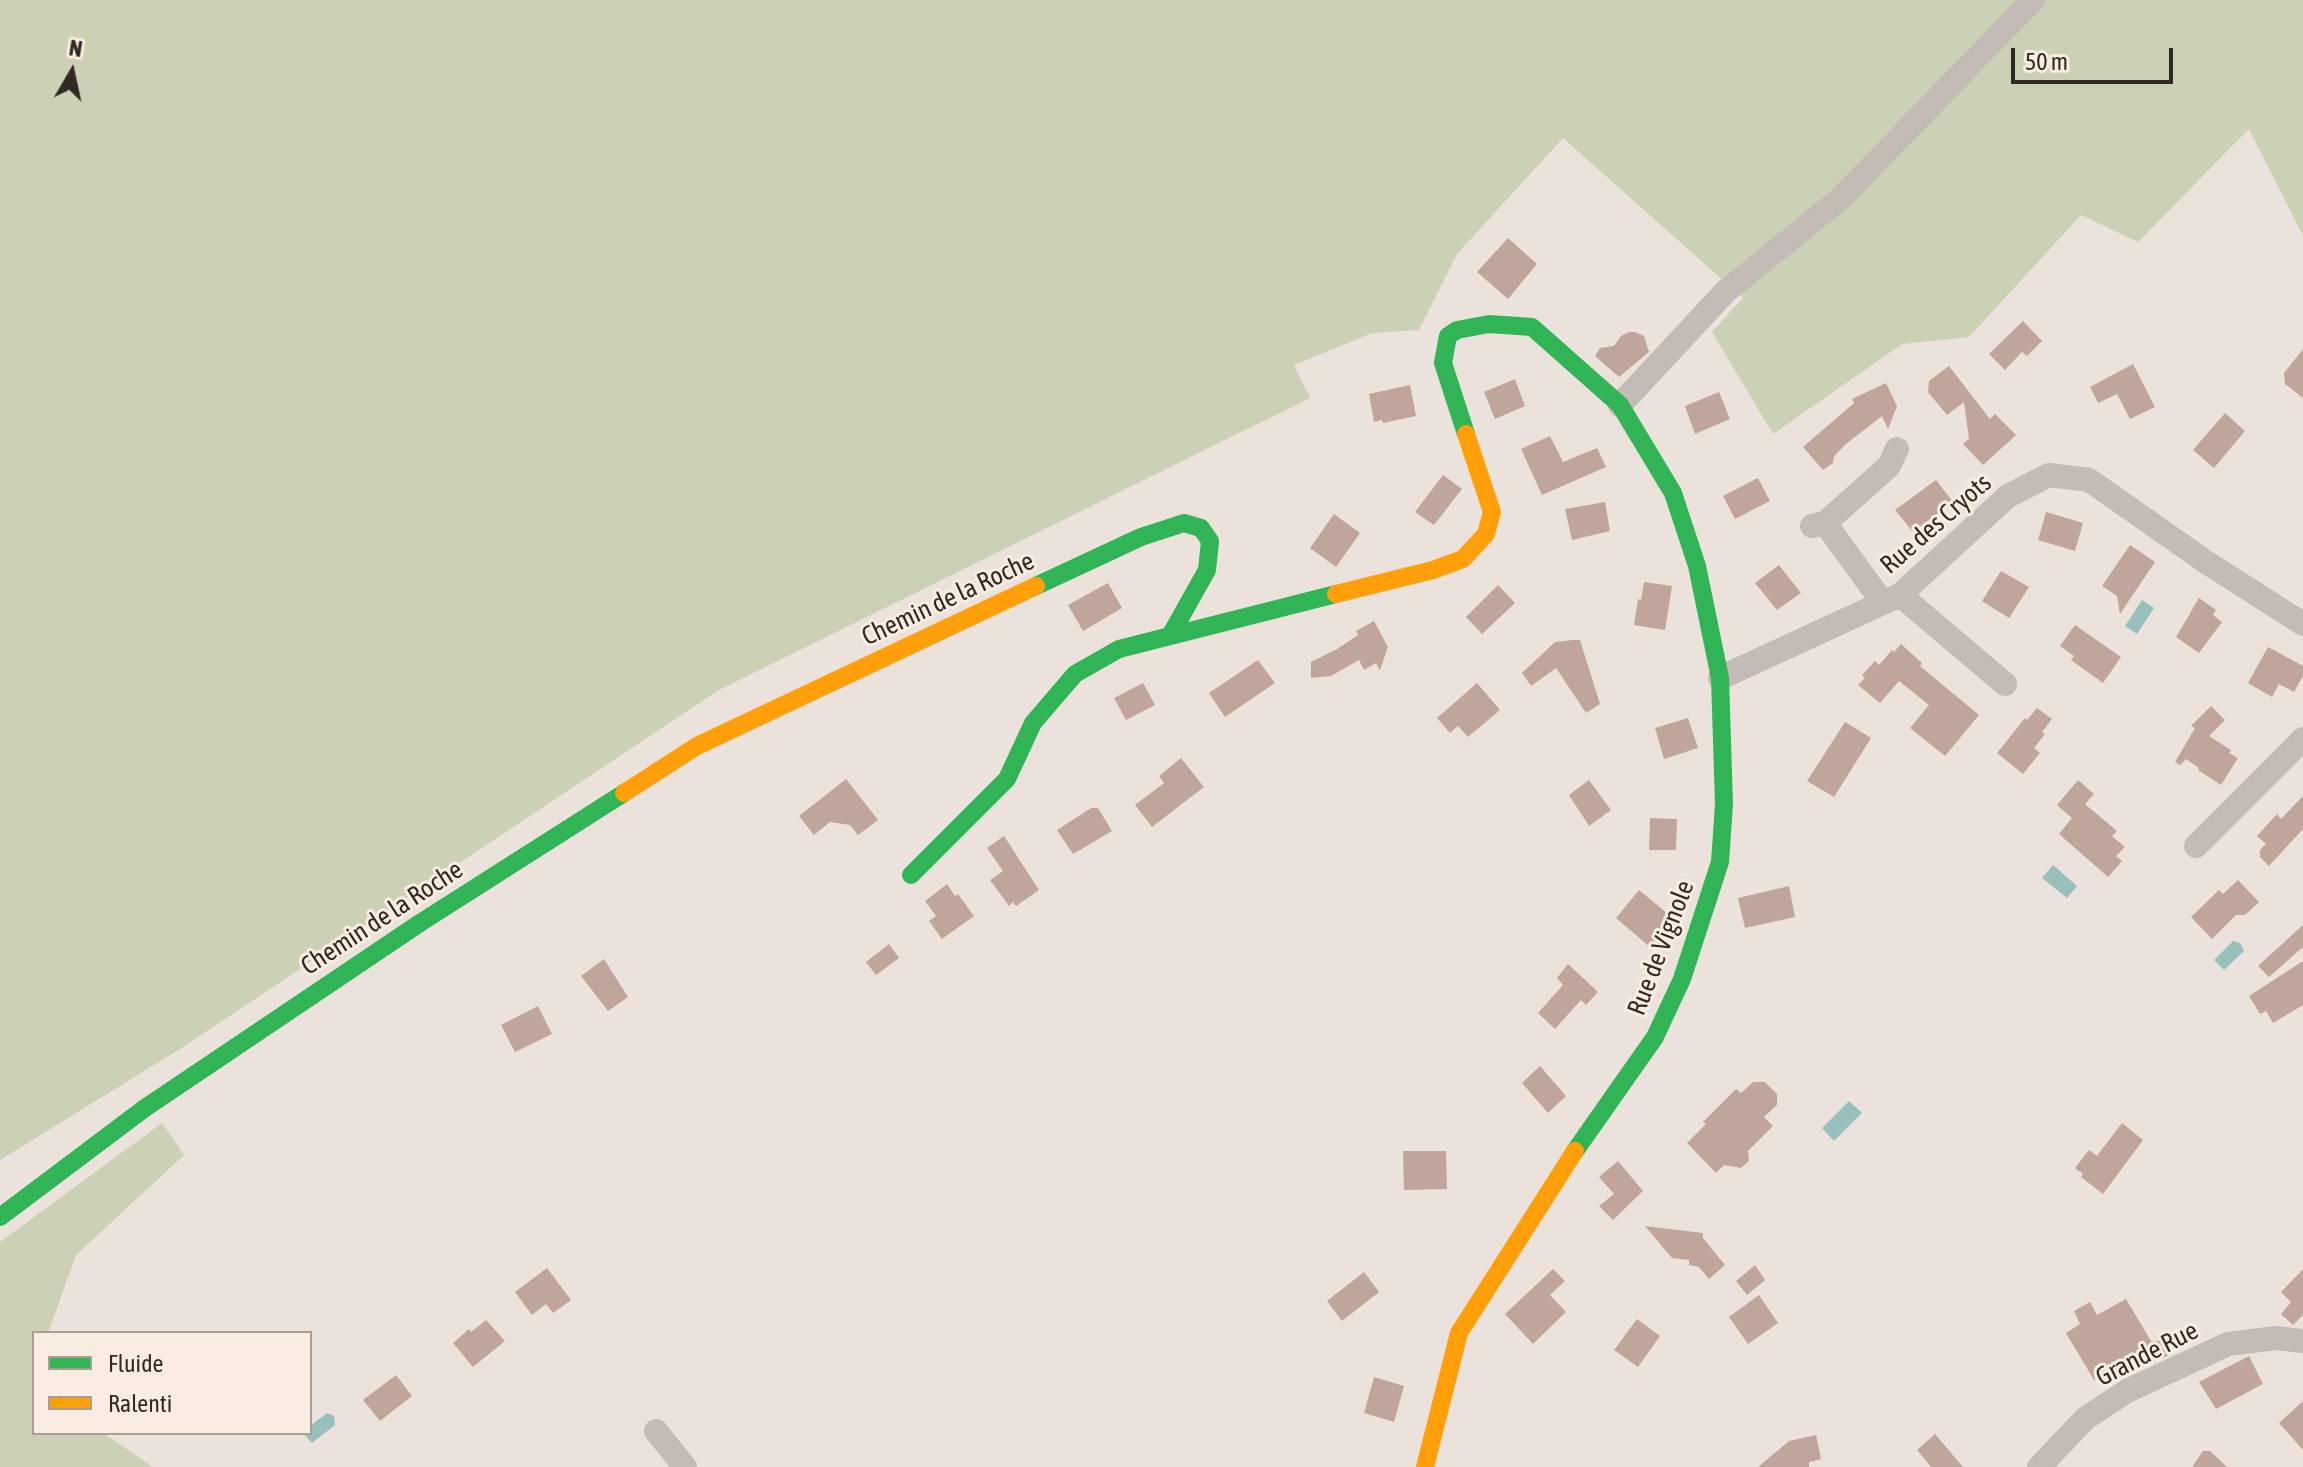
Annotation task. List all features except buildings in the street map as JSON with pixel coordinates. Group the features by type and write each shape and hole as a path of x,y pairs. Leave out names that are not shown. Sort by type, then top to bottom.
{"street":[{"path":"911,875 1007,779 1033,723 1075,674 1119,649 1433,570 1463,559 1486,534 1492,512 1443,363 1448,336 1457,330 1489,324 1532,327 1620,405 1726,291 1840,199 2033,0"},
{"name":"Rue de Vignole","path":"1427,1465 1459,1333 1551,1186 1655,1037 1682,979 1720,862 1724,804 1720,678 1697,566 1673,493 1620,405"},
{"path":"1897,449 1889,466 1818,525 1892,599 2005,684"},
{"name":"Rue des Cryots","path":"1720,678 1892,599 2008,496 2049,475 2089,480 2206,562 2303,624"},
{"name":"Chemin de la Roche","path":"0,1217 158,1100 420,923 697,746 1141,537 1184,523 1201,528 1210,541 1207,570 1170,636"},
{"path":"2196,846 2303,739"},
{"name":"Grande Rue","path":"2039,1467 2086,1418 2127,1391 2228,1344 2276,1338 2303,1341"},
{"path":"656,1431 685,1467"}],"green space":[{"path":"0,0 2303,0 2303,236 2249,129 2138,242 2081,215 1969,337 1902,344 1773,434 1712,332 1743,298 1563,138 1457,254 1419,330 1372,333 1294,365 1310,398 719,690 183,1047 0,1160"},
{"path":"162,1123 184,1155 76,1255 49,1331 32,1331 32,1435 106,1435 153,1467 0,1467 0,1242"}],"water":[{"path":"2142,600 2154,608 2137,634 2125,626"},
{"path":"2053,865 2077,886 2067,898 2042,878"},
{"path":"2233,941 2240,943 2244,951 2224,970 2214,960"},
{"path":"1849,1101 1862,1113 1834,1141 1822,1128"},
{"path":"327,1413 334,1416 335,1425 312,1443 305,1435 312,1435 312,1424"}],"traffic: fast":[{"path":"1466,434 1443,363 1448,336 1457,330 1489,324 1532,327 1620,405 1673,493 1697,566 1720,678 1724,804 1720,862 1682,979 1655,1037 1575,1151"},
{"path":"1036,586 1141,537 1184,523 1201,528 1210,541 1207,570 1170,636"},
{"path":"911,875 1007,779 1033,723 1075,674 1119,649 1336,594"},
{"path":"0,1217 145,1108 420,923 624,793"}],"traffic: slow":[{"path":"1336,594 1433,570 1463,559 1486,534 1492,512 1466,434"},
{"path":"624,793 697,746 1036,586"},
{"path":"1425,1467 1459,1333 1575,1151"}]}
